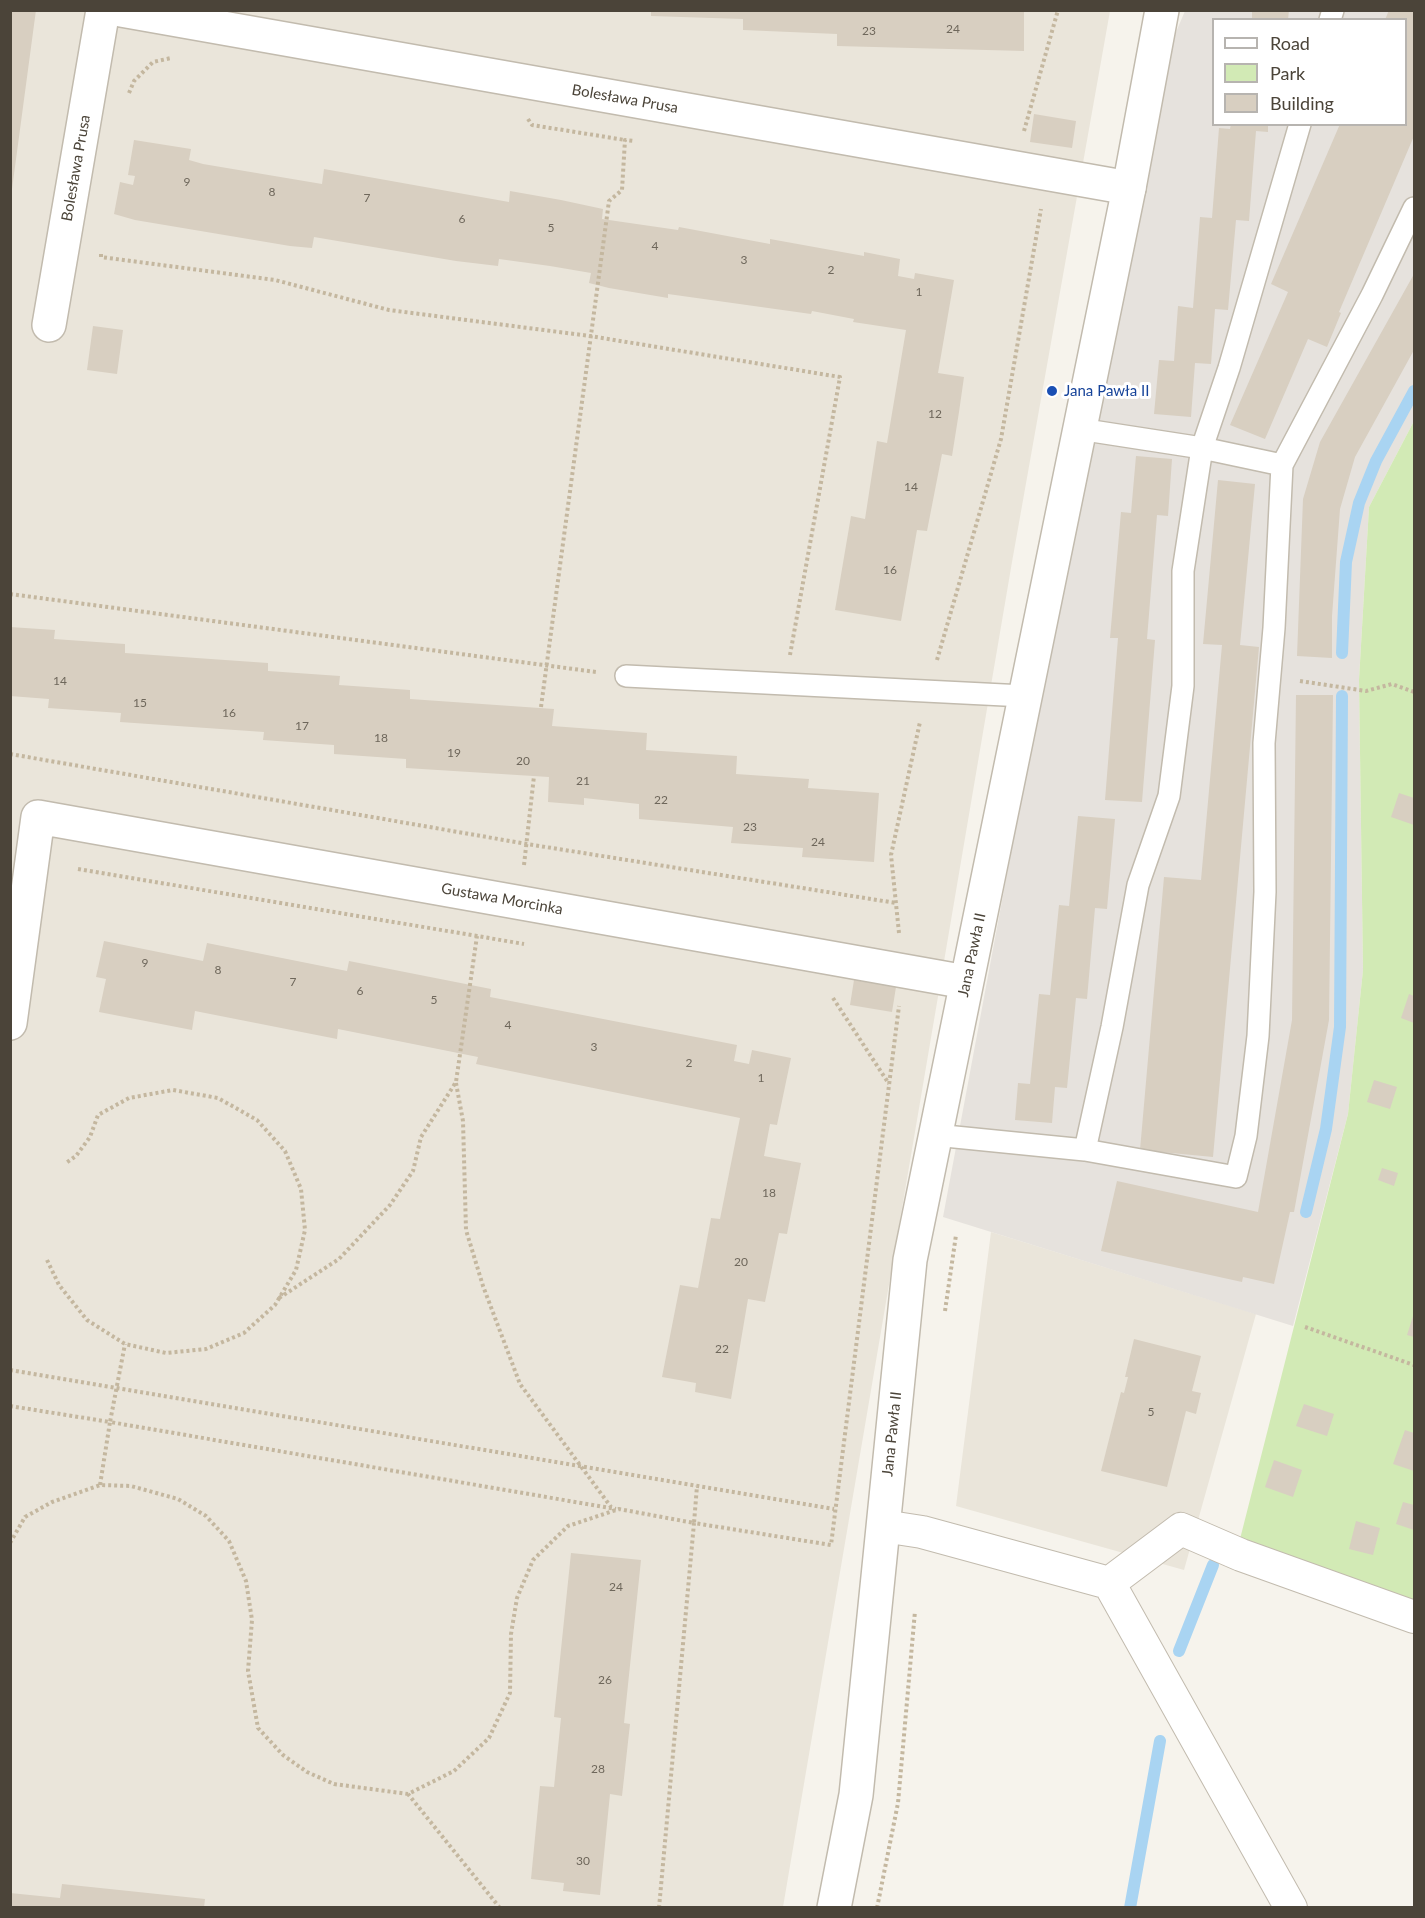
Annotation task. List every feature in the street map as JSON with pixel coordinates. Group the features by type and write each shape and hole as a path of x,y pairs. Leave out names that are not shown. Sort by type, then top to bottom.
{"street":[{"name":"Bolesława Prusa","path":"50,326 103,10"},
{"name":"Bolesława Prusa","path":"121,10 1129,188"},
{"name":"Jana Pawła II","path":"834,1908 856,1795 910,1260 1129,188 1162,10"},
{"name":"Gustawa Morcinka","path":"10,1023 38,817 966,982"},
{"path":"883,1526 922,1532 1108,1582 1291,1908"},
{"path":"1108,1582 1181,1529 1241,1555 1414,1617"}],"lane":[{"path":"1085,1150 1112,1027 1138,885 1169,796 1183,686 1183,571 1202,448 1229,368 1299,126"},
{"path":"935,1135 1085,1150 1236,1177 1246,1136 1258,1036 1265,892 1264,743 1282,465 1372,295 1414,208"},
{"path":"1079,429 1202,448 1282,465"},
{"path":"626,676 1024,696"}],"path":[{"path":"1016,168 1058,10"},
{"path":"124,103 134,81 153,62 181,56"},
{"path":"525,116 532,125 637,142"},
{"path":"541,708 609,201 622,190 625,140"},
{"path":"10,1406 831,1545 904,971 891,855 928,690 1001,439 1042,203"},
{"path":"102,246 100,257 275,280 389,310 590,336 840,377 784,683"},
{"path":"10,594 626,676"},
{"path":"1270,676 1366,692 1392,684 1414,692"},
{"path":"10,754 527,844 896,903"},
{"path":"517,902 527,844 534,776"},
{"path":"78,869 535,946"},
{"path":"477,936 456,1082 463,1121 466,1230 483,1286 520,1384 612,1508"},
{"path":"823,996 834,998 889,1085"},
{"path":"47,1260 59,1285 87,1320 125,1344 166,1353 206,1349 244,1333 279,1298 339,1259 390,1205 413,1171 421,1137 456,1082"},
{"path":"66,1164 76,1156 90,1137 98,1115 129,1098 173,1090 218,1098 258,1120 285,1151 301,1189 305,1230 296,1270 279,1298"},
{"path":"1305,1327 1414,1365"},
{"path":"100,1485 125,1344"},
{"path":"10,1370 834,1509"},
{"path":"10,1543 25,1517 52,1502 100,1485 131,1486 178,1499 206,1516 229,1541 246,1581 252,1620 248,1671 258,1728 283,1755 307,1772 334,1784 408,1794 454,1771 489,1738 510,1693 511,1634 517,1599 533,1560 568,1526 619,1509"},
{"path":"659,1908 697,1486"},
{"path":"408,1794 500,1908"}],"shaded area":[{"path":"11,11 1110,11 1012,562 783,1907 11,1908"},
{"path":"1185,11 1414,11 1414,421 1369,507 1359,680 1363,970 1348,1114 1293,1326 943,1217 1155,81"},
{"path":"991,1232 1256,1314 1184,1570 956,1506"}],"green space":[{"path":"1414,421 1414,1601 1240,1539 1348,1114 1363,970 1359,680 1369,507"}],"building":[{"path":"10,10 36,10 12,189 10,189"},
{"path":"651,10 1024,10 1024,51 837,46 837,34 743,30 743,19 651,16"},
{"path":"1252,10 1289,10 1288,18 1252,18"},
{"path":"1389,10 1414,10 1414,136 1339,312 1341,313 1327,347 1308,339 1265,439 1230,425 1288,292 1271,284 1339,126 1407,126 1407,18 1386,18"},
{"path":"1034,114 1076,121 1072,148 1030,142"},
{"path":"1231,126 1268,126 1268,132 1256,131 1249,221 1236,220 1228,310 1215,309 1211,364 1195,363 1191,417 1154,414 1159,360 1174,361 1178,306 1193,308 1200,217 1212,218 1219,128 1230,129"},
{"path":"134,140 191,149 189,160 203,164 322,184 324,169 509,202 510,191 603,209 602,219 678,230 679,227 770,244 770,239 864,256 864,252 900,259 898,276 914,279 915,273 954,280 938,373 964,377 959,412 952,456 942,454 927,531 917,530 901,621 835,610 851,516 865,519 877,441 887,443 906,330 853,322 854,319 812,311 811,314 668,294 668,298 609,288 589,283 591,273 550,266 499,259 498,266 456,261 314,237 312,248 290,246 135,220 114,214 120,182 133,185 135,176 128,175"},
{"path":"1414,274 1414,350 1355,457 1340,509 1332,616 1332,658 1297,656 1303,499 1320,442"},
{"path":"93,326 123,330 117,374 87,370"},
{"path":"1136,456 1172,459 1168,516 1157,515 1147,639 1155,640 1142,802 1105,800 1118,638 1110,638 1121,512 1131,513"},
{"path":"1218,480 1255,484 1240,645 1259,647 1213,1157 1140,1150 1164,877 1201,880 1222,645 1203,644"},
{"path":"10,627 55,630 54,639 125,644 125,653 268,663 268,671 340,676 339,685 410,690 410,699 554,709 552,726 647,733 646,750 737,756 736,774 809,779 808,788 879,793 874,862 802,857 803,848 731,843 733,827 639,819 639,804 584,798 584,805 548,802 549,777 406,768 406,759 334,754 334,745 263,740 264,732 120,722 121,713 48,708 49,699 10,696"},
{"path":"1296,695 1333,695 1329,1020 1294,1212 1290,1212 1274,1284 1243,1277 1242,1282 1101,1251 1117,1181 1258,1212 1292,1020"},
{"path":"1399,793 1414,798 1414,825 1391,817"},
{"path":"1078,816 1115,819 1107,909 1095,908 1087,999 1076,998 1067,1088 1055,1087 1052,1123 1015,1120 1018,1083 1030,1084 1039,994 1050,995 1059,905 1069,906"},
{"path":"104,941 203,961 207,943 347,971 349,961 491,989 490,997 737,1045 734,1061 749,1064 752,1050 791,1058 777,1125 770,1124 764,1156 801,1163 787,1234 779,1233 765,1302 748,1299 731,1399 695,1392 696,1383 662,1377 680,1285 698,1288 711,1218 720,1219 740,1118 476,1064 478,1057 338,1029 337,1039 195,1011 192,1030 99,1012 106,979 96,977"},
{"path":"854,980 896,987 892,1012 850,1005"},
{"path":"1409,994 1414,996 1414,1023 1401,1018"},
{"path":"1374,1080 1397,1087 1390,1109 1367,1102"},
{"path":"1382,1168 1398,1173 1394,1186 1378,1180"},
{"path":"1414,1313 1414,1337 1407,1335"},
{"path":"1134,1339 1201,1356 1192,1391 1201,1393 1196,1414 1186,1411 1167,1487 1101,1471 1121,1392 1124,1393 1128,1377 1125,1377"},
{"path":"1304,1404 1334,1414 1327,1436 1296,1426"},
{"path":"1405,1430 1414,1433 1414,1471 1393,1464"},
{"path":"1274,1460 1302,1470 1293,1497 1265,1487"},
{"path":"1403,1502 1414,1505 1414,1530 1396,1524"},
{"path":"1356,1521 1380,1528 1373,1555 1349,1549"},
{"path":"571,1553 641,1560 624,1723 630,1724 622,1796 610,1794 600,1895 563,1891 564,1883 531,1879 540,1786 554,1787 561,1718 554,1717"},
{"path":"62,1884 205,1899 204,1908 10,1908 10,1893 60,1898"}],"waterway":[{"path":"1342,653 1346,562 1359,503 1376,461 1414,391"},
{"path":"1306,1212 1326,1129 1340,1027 1342,696"},
{"path":"1179,1651 1213,1565"},
{"path":"1130,1908 1160,1741"}],"place":[{"name":"Jana Pawła II","path":"1052,391"}]}
